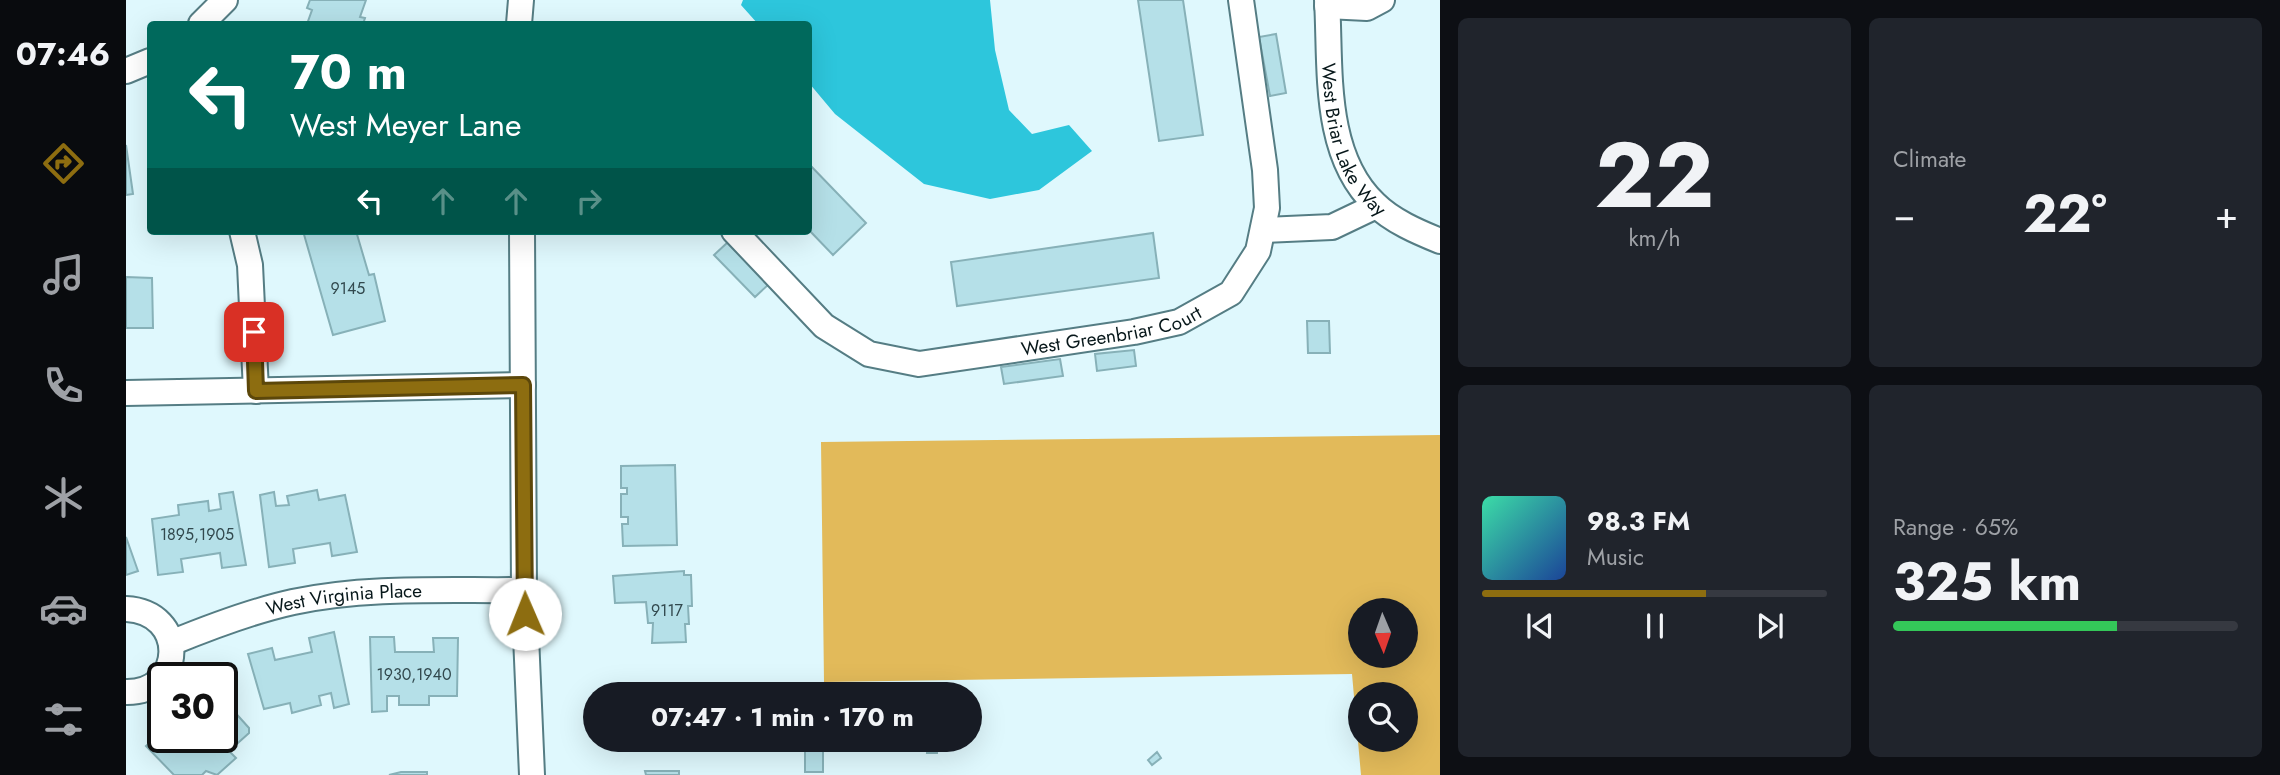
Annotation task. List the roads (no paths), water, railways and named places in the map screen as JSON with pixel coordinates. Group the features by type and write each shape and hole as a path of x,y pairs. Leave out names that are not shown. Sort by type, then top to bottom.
{"street":[{"path":"204,21 225,0"},
{"path":"519,21 522,0"},
{"name":"West Greenbriar Court","path":"738,235 824,326 869,354 919,364 1134,332 1179,322 1231,293 1258,251 1263,230 1267,208 1265,170 1241,0"},
{"path":"1327,3 1367,8 1382,0"},
{"name":"West Briar Lake Way","path":"1327,3 1335,130 1357,184 1376,206 1413,229 1440,241"},
{"path":"126,71 147,62"},
{"path":"1263,230 1332,227 1376,206"},
{"path":"243,235 250,265 256,391"},
{"path":"522,235 524,590 532,775"},
{"path":"126,393 523,385"},
{"name":"West Virginia Place","path":"171,643 206,629 306,600 397,592 524,590"},
{"path":"126,609 150,613 160,621 171,643 167,669 159,680 148,688 126,692"}],"water":[{"path":"743,0 990,0 995,50 1009,110 1032,134 1069,125 1092,151 1039,190 990,199 924,184 835,114 812,87 812,21 755,21 741,5"}]}
